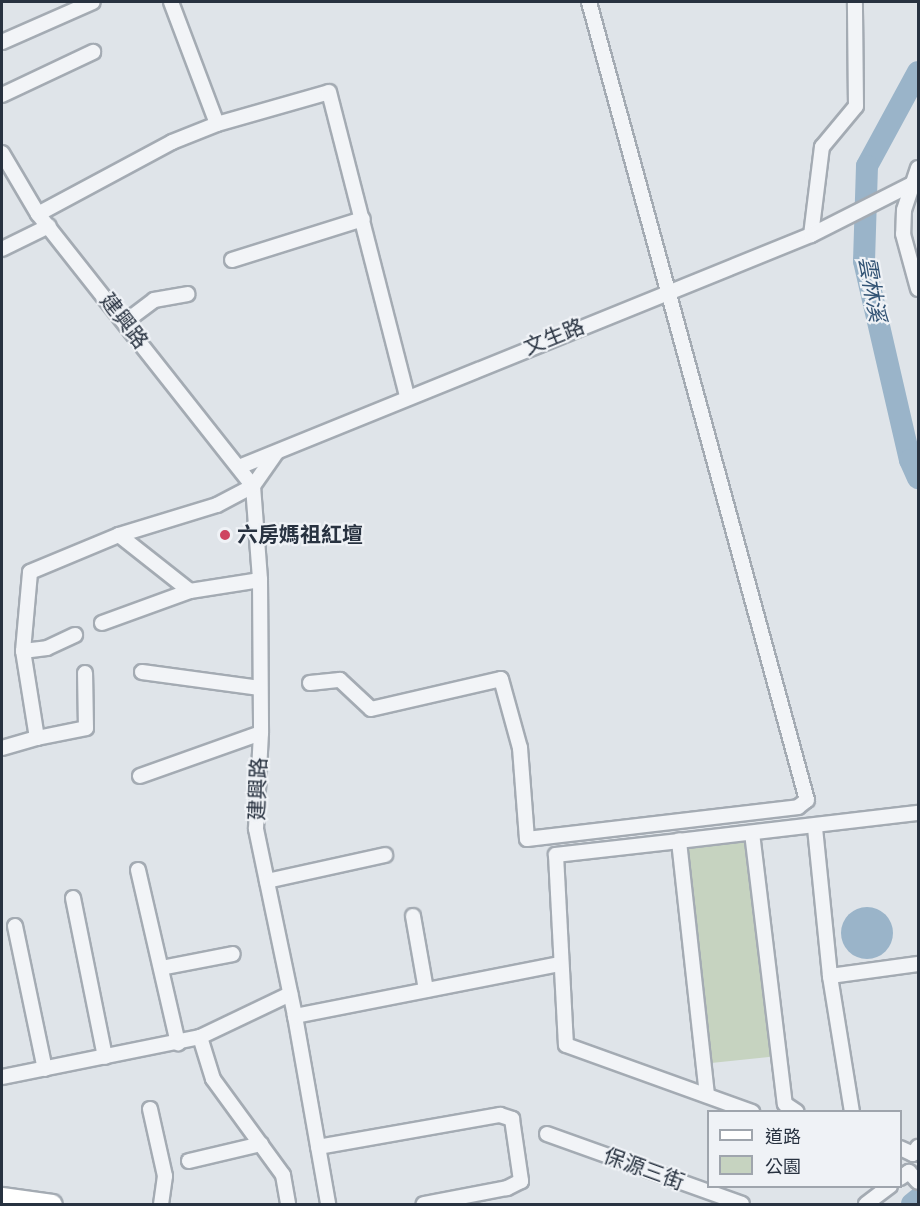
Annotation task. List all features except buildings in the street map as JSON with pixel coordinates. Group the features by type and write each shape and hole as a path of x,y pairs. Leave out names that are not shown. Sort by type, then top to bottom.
{"main road":[{"path":"2,1197 53,1204"}],"street":[{"path":"2,42 93,2"},
{"path":"171,2 217,124"},
{"path":"309,683 340,680 371,709 501,679 520,748 527,839 798,807 807,800 589,2"},
{"path":"811,235 822,147 856,106 855,2"},
{"path":"2,96 93,52"},
{"path":"38,214 172,142 217,124 328,92 363,219 407,396"},
{"name":"建興路","path":"2,153 38,214 254,486 260,580 261,733 256,829 295,1016 328,1204"},
{"path":"918,168 909,186 903,234 918,289"},
{"name":"文生路","path":"239,467 407,396 811,235 832,221 909,186"},
{"path":"232,260 363,219"},
{"path":"2,249 49,226"},
{"path":"125,322 154,300 187,294"},
{"path":"37,738 23,651 30,572 119,535 217,505 254,486 276,453"},
{"path":"119,535 190,591"},
{"path":"102,623 190,591 260,580"},
{"path":"23,651 47,648 75,635"},
{"path":"142,672 260,688"},
{"path":"2,748 86,728 85,673"},
{"path":"140,776 261,733"},
{"path":"747,1110 566,1045 556,855 815,828 918,813"},
{"path":"815,828 830,976 852,1110"},
{"path":"753,833 785,1104 794,1110"},
{"path":"679,841 707,1095"},
{"path":"267,881 385,855"},
{"path":"138,870 178,1042"},
{"path":"73,898 105,1057"},
{"path":"413,916 426,990"},
{"path":"15,926 45,1069"},
{"path":"161,968 233,954"},
{"path":"295,1016 561,964"},
{"path":"830,976 918,964"},
{"path":"2,1077 200,1037 290,994"},
{"path":"200,1037 213,1078 283,1175 288,1204"},
{"path":"150,1109 165,1176 161,1204"},
{"path":"318,1147 500,1115 512,1119 521,1181 507,1188 424,1204"},
{"name":"保源三街","path":"547,1134 742,1204"},
{"path":"189,1161 261,1144"},
{"path":"902,1149 913,1154 918,1147"},
{"path":"866,1204 887,1188"}],"green space":[{"path":"748,838 771,1057 706,1064 683,845"}],"water":[{"path":"867,907 877,909 885,915 891,923 893,933 891,943 885,951 877,957 867,959 857,957 849,951 843,943 841,933 843,923 849,915 857,909"}],"waterway":[{"name":"雲林溪","path":"918,72 867,166 864,261 910,460 918,478"},
{"name":"雲林溪","path":"912,1204 918,1199"}],"place":[{"name":"六房媽祖紅壇","path":"225,535"}]}
